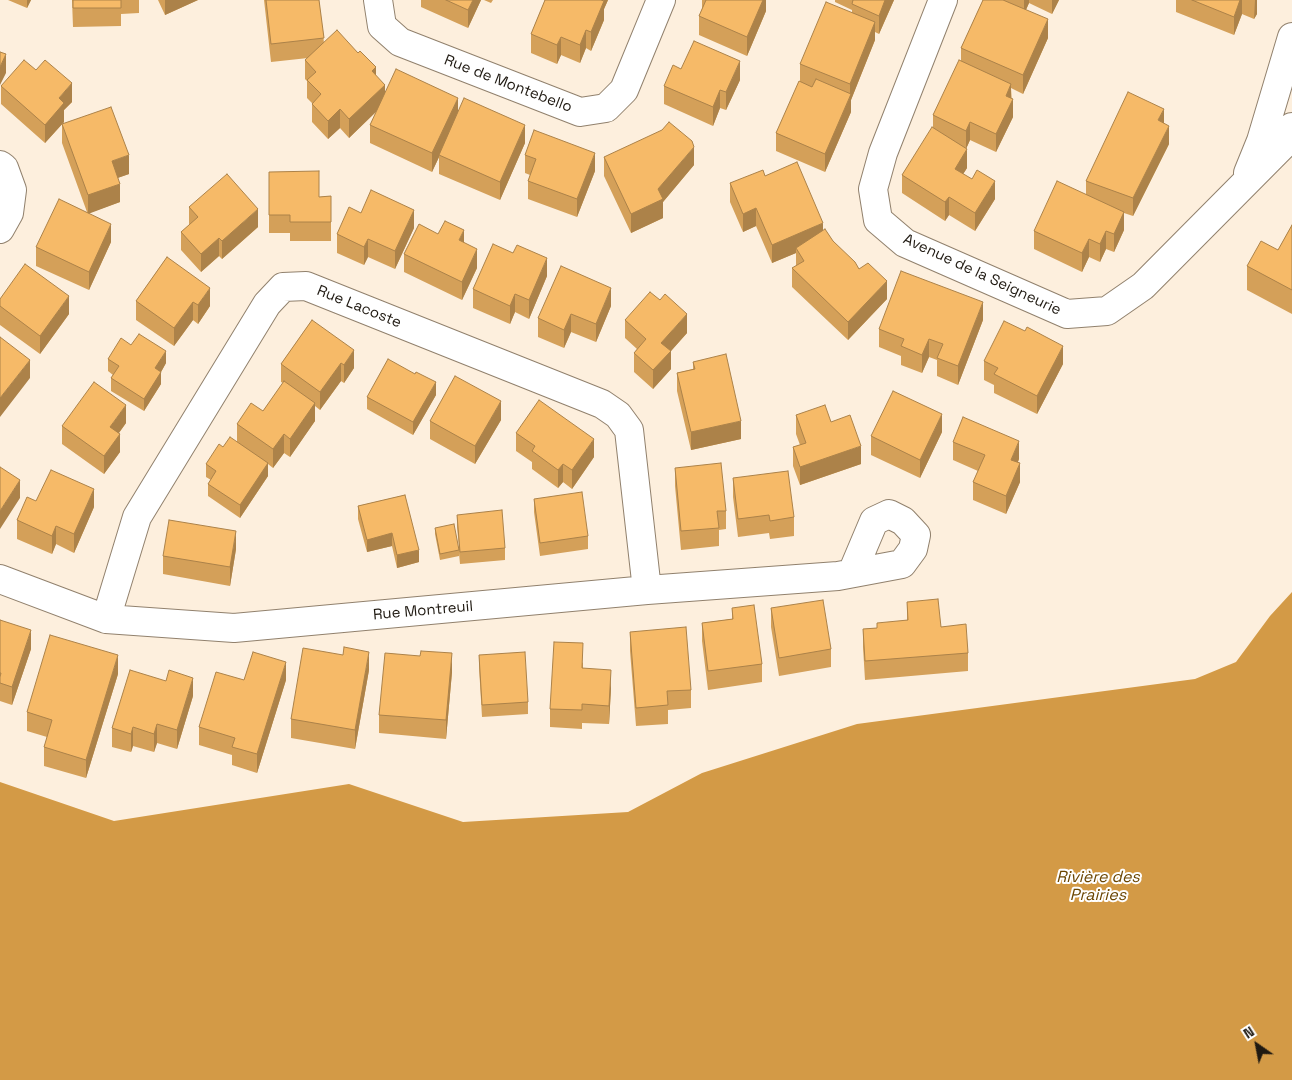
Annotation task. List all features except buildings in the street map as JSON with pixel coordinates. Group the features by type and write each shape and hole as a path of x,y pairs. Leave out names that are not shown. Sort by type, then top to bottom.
{"street":[{"name":"Rue de Montebello","path":"378,0 382,26 400,42 580,112 606,108 624,90 661,0"},
{"name":"Avenue de la Seigneurie","path":"943,0 883,153 873,189 878,220 905,243 1067,314 1107,311 1143,286 1281,147 1292,127"},
{"name":"Avenue de la Seigneurie","path":"1244,184 1261,141 1292,37"},
{"path":"0,165 4,168 12,190 10,213 0,229"},
{"name":"Rue Lacoste","path":"106,619 137,517 267,304 284,287 306,286 602,404 618,415 629,430 647,590"},
{"name":"Rue Montreuil","path":"0,579 106,619 234,628 647,590 838,576 852,573"}],"water":[{"name":"Rivière des Prairies","path":"1292,592 1292,1080 0,1080 0,782 114,821 349,784 463,822 628,812 702,773 857,724 1195,679 1236,662 1270,616"}]}
